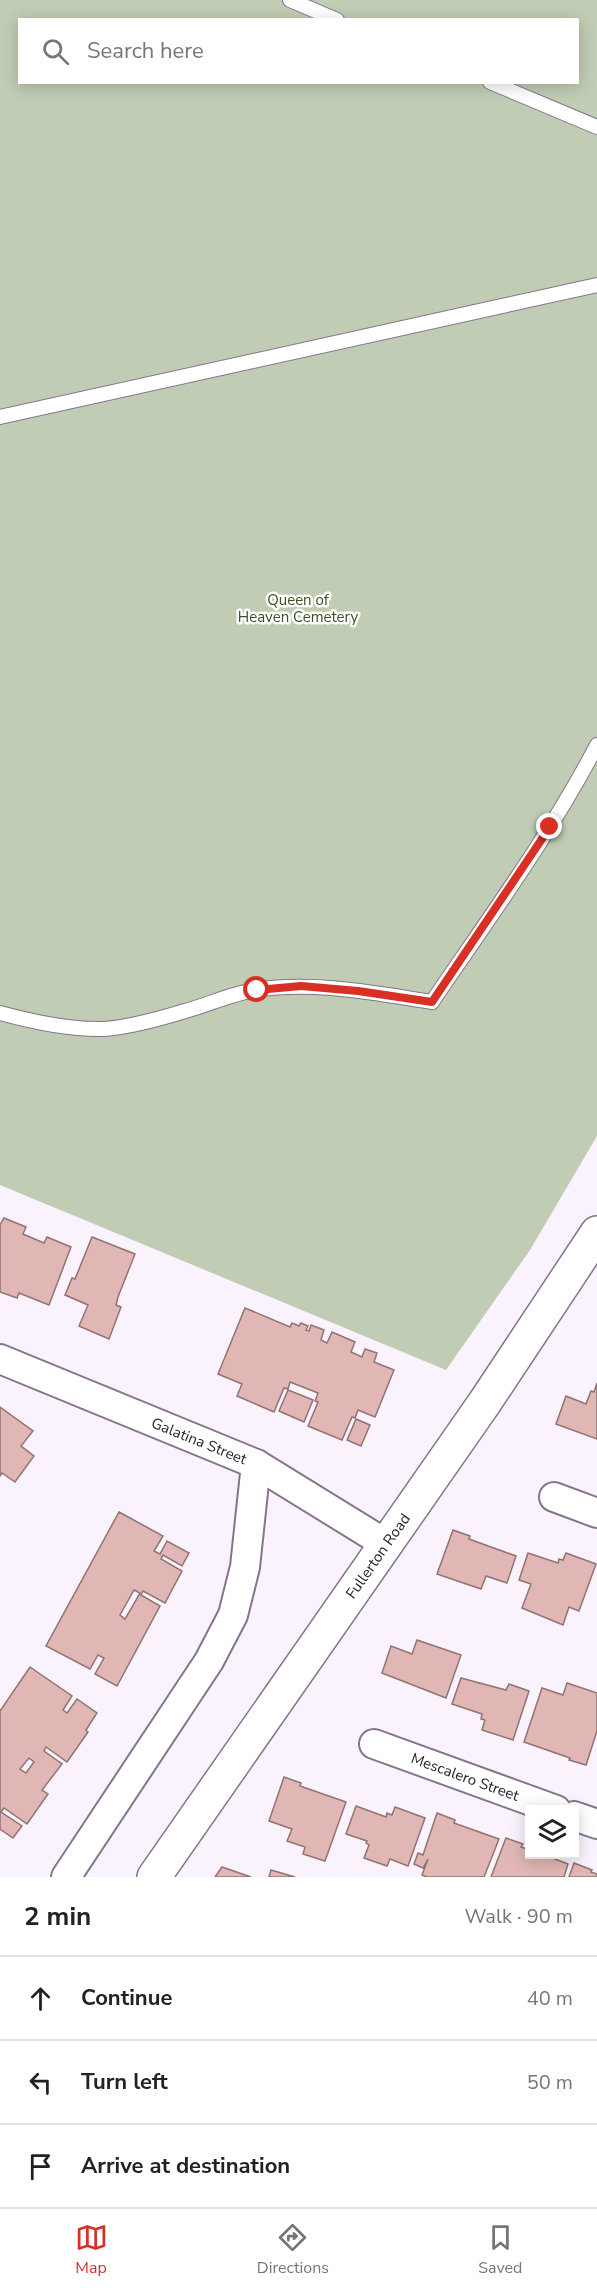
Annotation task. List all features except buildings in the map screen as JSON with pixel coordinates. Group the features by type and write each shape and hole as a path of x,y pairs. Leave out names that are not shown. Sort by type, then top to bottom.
{"main road":[{"name":"Fullerton Road","path":"154,1877 485,1402 597,1233"}],"street":[{"name":"Galatina Street","path":"0,1359 256,1464 386,1544"},
{"path":"66,1877 209,1661 233,1615 245,1567 256,1464"},
{"path":"554,1497 597,1513"},
{"name":"Mescalero Street","path":"374,1744 545,1805"},
{"path":"579,1818 597,1824"}],"lane":[{"path":"290,0 332,18"},
{"path":"495,84 597,127"},
{"path":"0,417 597,285"},
{"path":"0,1013 68,1026 104,1029 188,1011 227,996 257,990 301,986 358,991 432,1002 550,827 597,745"}],"green space":[{"name":"Queen of Heaven Cemetery","path":"0,0 597,0 597,1136 530,1250 446,1370 0,1185"}],"route":[{"path":"257,990 301,986 358,991 432,1002 550,827"}]}
